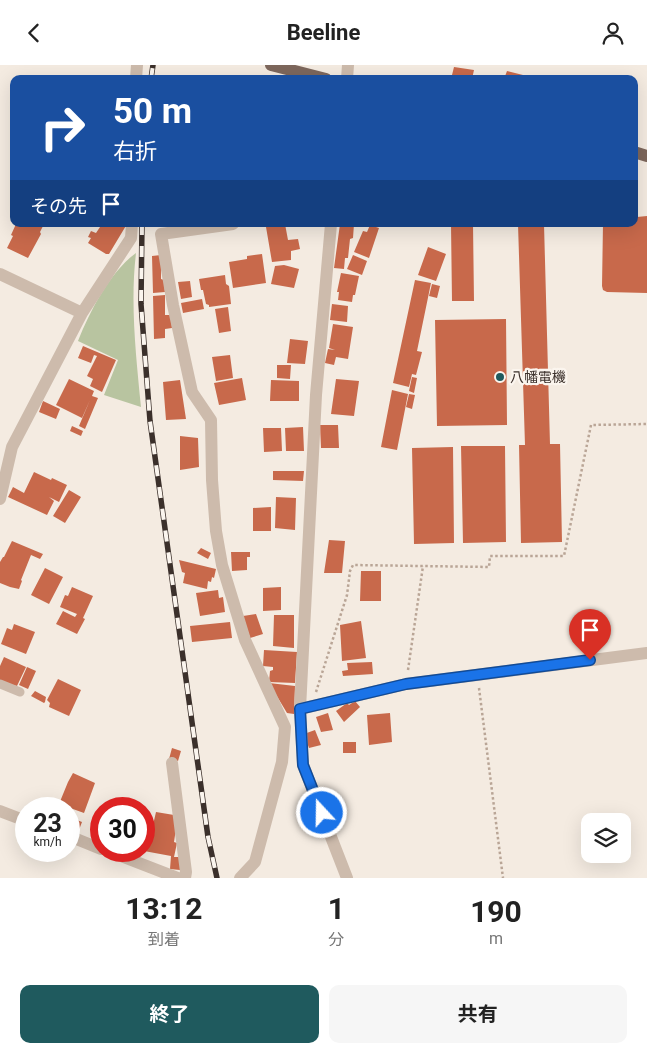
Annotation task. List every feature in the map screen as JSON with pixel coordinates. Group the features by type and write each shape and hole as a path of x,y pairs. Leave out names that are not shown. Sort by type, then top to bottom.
{"main road":[{"path":"271,65 310,75"}],"street":[{"path":"0,499 12,447 82,313 131,238 132,227"},
{"path":"212,227 161,234 173,305 192,392 211,420 215,523 222,565 245,640 285,727 282,762 255,862 240,878"},
{"path":"331,227 316,395 306,708 301,727 303,765 347,878"},
{"path":"0,275 82,313"},
{"path":"306,708 406,684 647,653"},
{"path":"285,727 301,727"},
{"path":"172,763 186,872 185,878"},
{"path":"0,811 15,817"},
{"path":"137,862 178,878"}],"lane":[{"path":"0,684 20,692"}],"path":[{"path":"306,708 347,595 352,567 357,565 489,567 490,557 564,556 591,425 647,424"},
{"path":"406,684 423,565"},
{"path":"477,674 504,878"}],"green space":[{"path":"136,253 134,310 141,407 104,395 118,360 78,341 88,317 109,281"}],"building":[{"path":"454,67 474,70 473,75 452,75"},
{"path":"507,71 523,75 506,75"},
{"path":"647,216 647,293 607,292 603,290 603,227 638,227 638,217"},
{"path":"15,227 42,227 41,234 28,258 7,248 13,236 11,235"},
{"path":"100,227 125,227 109,254 88,243 91,238 88,237 91,231 96,233"},
{"path":"266,227 286,227 288,240 298,239 300,249 291,251 291,260 272,262"},
{"path":"340,227 354,227 353,238 350,239 348,258 345,258 344,269 334,268"},
{"path":"369,227 379,228 369,258 354,252 363,231 367,232"},
{"path":"451,227 473,227 474,301 452,301"},
{"path":"518,227 544,227 550,444 560,444 562,542 521,543 519,445 525,445"},
{"path":"428,247 446,254 436,281 418,275"},
{"path":"262,254 266,283 233,288 229,262 247,259 247,256"},
{"path":"161,255 161,279 164,280 165,292 153,293 152,256"},
{"path":"353,255 367,261 362,275 347,269"},
{"path":"284,265 299,269 294,288 271,284 275,266"},
{"path":"341,273 359,276 352,302 338,300 339,292 337,292"},
{"path":"225,275 226,284 229,286 231,304 209,307 206,304 203,290 201,290 199,279"},
{"path":"415,280 431,283 417,351 422,352 416,375 412,374 409,387 393,383"},
{"path":"190,281 192,297 181,299 178,282"},
{"path":"432,284 440,286 437,298 429,296"},
{"path":"165,295 165,315 171,315 172,328 165,329 165,338 154,339 153,296"},
{"path":"202,299 204,309 183,313 181,303"},
{"path":"332,304 348,306 347,322 330,320"},
{"path":"228,307 231,331 219,333 215,309"},
{"path":"506,319 507,425 437,426 435,320"},
{"path":"333,324 353,327 348,359 336,357 334,365 325,363 328,349 335,350 329,348"},
{"path":"290,339 308,341 305,364 287,363"},
{"path":"83,346 116,360 102,392 90,386 93,379 87,376 97,356 94,355 91,363 78,358"},
{"path":"230,355 233,378 216,381 212,357"},
{"path":"277,365 291,365 290,379 277,378"},
{"path":"412,377 417,378 414,393 409,391"},
{"path":"242,378 246,400 219,405 214,383"},
{"path":"69,379 94,391 92,396 98,398 85,429 79,426 90,400 82,418 56,405"},
{"path":"336,379 359,381 354,416 331,414"},
{"path":"180,380 186,419 166,420 163,382"},
{"path":"271,380 299,381 299,401 270,401"},
{"path":"392,390 408,394 397,450 381,447"},
{"path":"409,394 415,395 412,409 406,407"},
{"path":"43,401 60,409 56,419 39,412"},
{"path":"320,425 338,425 339,448 321,448"},
{"path":"72,426 83,431 81,436 70,431"},
{"path":"303,427 304,451 286,451 285,428"},
{"path":"263,428 281,428 282,451 264,452"},
{"path":"180,436 198,438 199,467 180,470"},
{"path":"461,446 505,446 506,542 463,543"},
{"path":"453,447 454,543 414,544 412,448"},
{"path":"273,471 304,471 303,481 273,480"},
{"path":"34,472 67,485 59,502 49,497 54,501 47,515 8,497 13,487 24,493"},
{"path":"69,490 81,497 65,523 53,516"},
{"path":"276,497 296,498 295,530 275,528"},
{"path":"271,507 271,531 253,531 253,508"},
{"path":"329,540 345,541 342,573 324,573"},
{"path":"12,541 43,554 40,559 31,555 19,589 0,583 0,562"},
{"path":"201,548 211,553 208,559 197,553"},
{"path":"231,552 250,552 250,557 247,557 247,570 232,571"},
{"path":"179,560 216,569 214,578 212,577 211,582 208,581 207,589 183,583 185,573 182,572"},
{"path":"45,568 63,577 49,604 31,595"},
{"path":"361,571 381,571 381,601 360,601"},
{"path":"72,587 93,596 83,618 85,619 77,634 56,624 63,611 75,617 77,614 60,607 65,595 68,596"},
{"path":"281,587 281,610 263,611 263,588"},
{"path":"218,590 219,598 223,597 225,612 200,616 196,593"},
{"path":"256,614 263,634 250,638 243,616"},
{"path":"274,615 294,615 294,648 273,646"},
{"path":"361,621 366,658 342,661 340,625"},
{"path":"230,622 232,638 192,642 190,626"},
{"path":"14,624 35,632 26,654 1,644 7,628 12,630"},
{"path":"264,650 297,652 295,683 269,682 270,671 273,670 273,667 263,666"},
{"path":"4,657 26,667 17,686 0,683 0,666"},
{"path":"372,662 373,674 343,676 342,671 348,670 347,663"},
{"path":"27,667 36,671 28,689 19,685"},
{"path":"58,679 81,690 69,716 49,707 50,703 47,700"},
{"path":"269,683 295,686 294,714 287,713"},
{"path":"35,691 46,697 44,703 31,696"},
{"path":"355,701 360,707 344,722 336,711 347,703 349,705"},
{"path":"328,713 333,730 321,732 316,717"},
{"path":"390,713 392,742 369,745 367,715"},
{"path":"315,730 321,745 309,748 304,734"},
{"path":"343,742 356,742 356,753 343,753"},
{"path":"172,748 181,751 178,761 169,759"},
{"path":"73,773 95,783 84,813 80,812 80,797 62,797"},
{"path":"156,812 174,815 177,822 174,842 177,843 174,857 181,857 180,870 170,869 171,856 155,853"}],"railway":[{"path":"152,75 153,65"},
{"path":"142,227 141,304 150,421 208,837 217,878"}],"place":[{"name":"八幡電機","path":"500,377"}],"route":[{"path":"322,813 303,765 300,709 406,684 590,660"}]}
